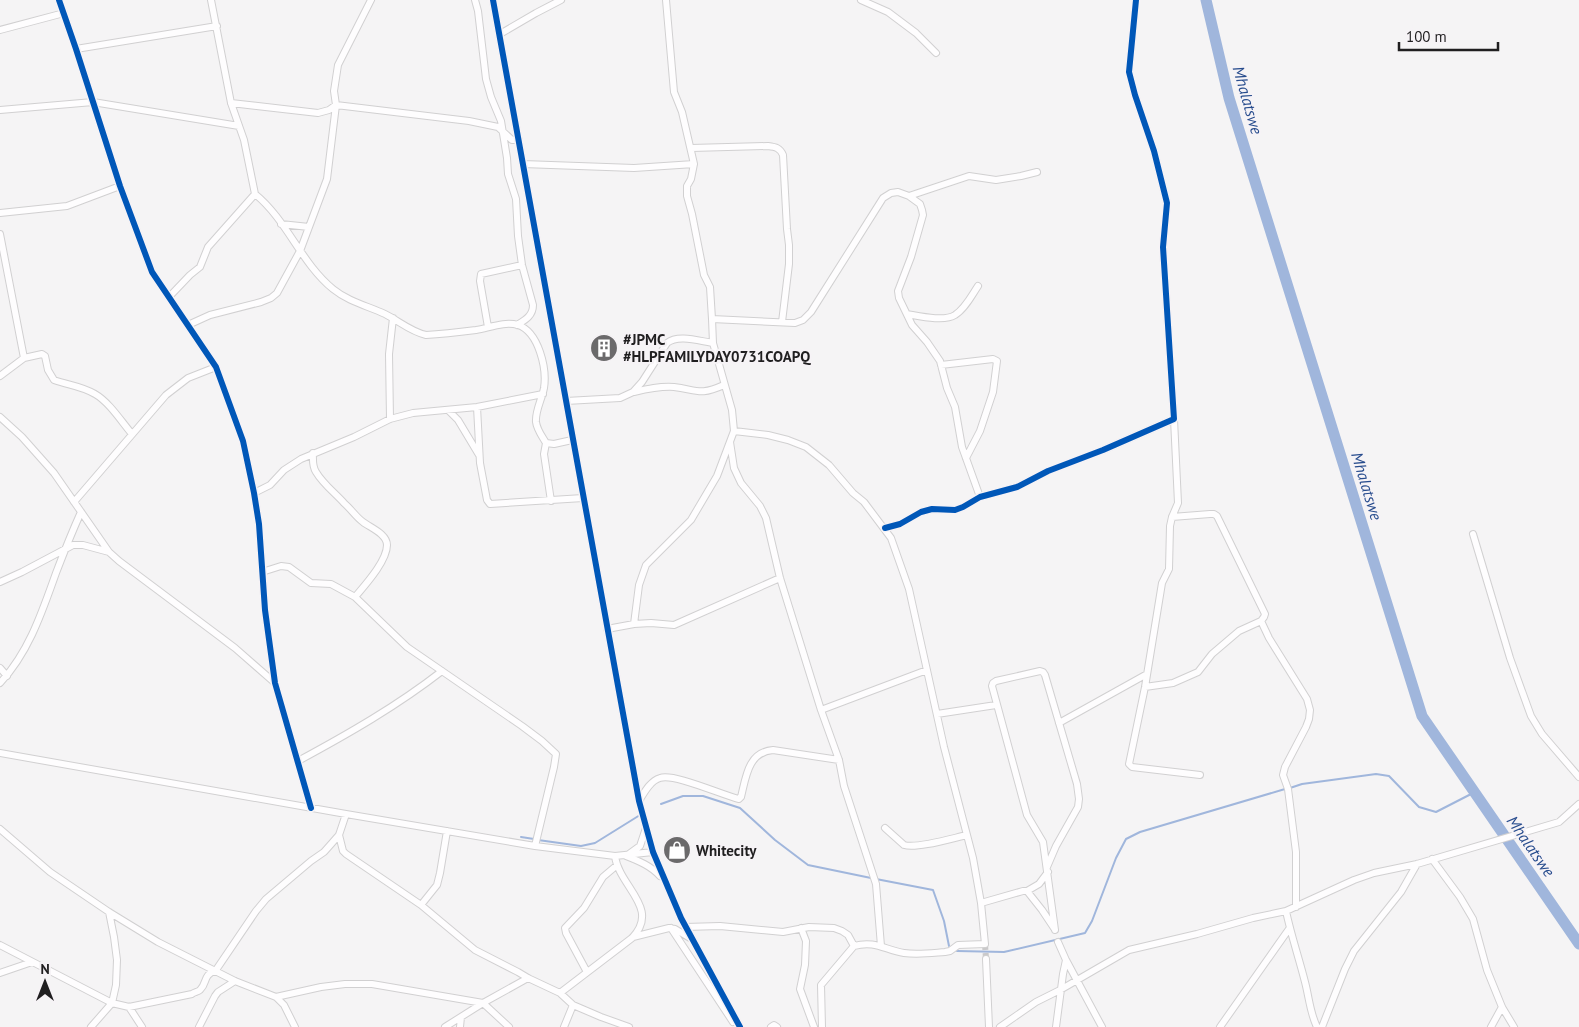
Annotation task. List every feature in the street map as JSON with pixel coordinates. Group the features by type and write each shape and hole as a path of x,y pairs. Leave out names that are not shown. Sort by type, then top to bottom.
{"street":[{"path":"59,0 120,186 152,272 216,368 243,441 259,524 266,618 275,683 311,808"},
{"path":"188,325 218,313 271,298 277,293 300,251 327,179 336,105 334,91 338,65 371,0"},
{"path":"475,0 486,79 493,102 500,115 508,174 516,198 522,264 532,299 533,311 531,315 517,325"},
{"path":"494,0 572,440 639,801 653,852 664,880 691,938 738,1027"},
{"path":"500,34 536,12 562,0"},
{"path":"634,624 639,586 646,565 691,520 717,476 734,431 732,410 713,342 710,287 704,275 687,196 687,186 691,179 694,164 682,112 674,92 666,0"},
{"path":"861,0 888,12 916,33 936,53"},
{"path":"1136,0 1129,72 1154,151 1167,203 1163,247 1178,503 1172,517 1169,569 1162,583 1145,687 1129,760 1130,766 1200,775"},
{"path":"213,2 231,103 244,140 255,194 268,205 308,263 332,289 347,299 393,318 418,333 426,335 478,330 506,324 517,325 531,335 543,363 544,388 536,422 546,442 544,454 551,501"},
{"path":"0,30 64,13"},
{"path":"76,49 217,26"},
{"path":"0,110 93,102 239,126"},
{"path":"231,103 318,113 329,110 336,105 469,121 498,127 512,140 519,140"},
{"path":"691,148 768,146 775,147 783,155 789,264 782,322"},
{"path":"523,164 634,168 694,164"},
{"path":"909,196 969,176 996,180 1037,172"},
{"path":"0,213 68,206 120,186"},
{"path":"712,319 782,322 803,320 811,312 883,198 891,192 898,192 909,196 920,204 922,215 911,257 898,291 899,298 912,325 927,342 941,365 947,388 955,407 962,447 980,497"},
{"path":"169,297 200,267 208,247 255,194"},
{"path":"281,224 309,226"},
{"path":"0,234 24,358"},
{"path":"488,327 480,281 481,274 522,264"},
{"path":"907,314 929,317 954,316 978,286"},
{"path":"390,419 389,354 393,318"},
{"path":"633,392 671,340 677,338 713,342"},
{"path":"0,376 24,358 42,354 45,356 48,370 54,380 77,386 96,394 132,434"},
{"path":"941,365 997,361 993,392 980,431 966,458"},
{"path":"74,502 166,395 188,378 216,368"},
{"path":"566,401 620,398 633,392 659,387 710,392 724,385"},
{"path":"254,493 270,485 292,465 312,453 354,437 390,419 414,413 477,407 543,394"},
{"path":"477,407 480,457 487,500 490,504 583,498"},
{"path":"449,411 458,420 480,457"},
{"path":"0,417 22,437 54,473 109,552 235,648 275,683"},
{"path":"885,528 900,524 921,512 932,509 955,510 980,497 1017,487 1048,471 1103,450 1174,419"},
{"path":"734,431 781,438 806,447 829,465 853,493 864,502 885,528 896,550 909,589 937,714 973,858 981,903 985,944 958,944 950,951 914,954 903,953 881,946 866,944 854,946 821,986 822,1027"},
{"path":"546,442 554,444 572,440"},
{"path":"730,441 734,468 741,483 760,506 766,518 780,578 821,710 839,760 844,786 876,884 881,946"},
{"path":"312,453 313,466 316,472 332,491 362,522 381,534 386,540 387,548 378,567 356,597"},
{"path":"0,683 7,676 33,634 81,512"},
{"path":"1145,687 1173,683 1198,672 1212,654 1239,631 1261,621 1265,614 1217,516 1210,514 1172,517"},
{"path":"1474,534 1510,658 1531,716 1542,734 1579,777"},
{"path":"0,582 73,545 83,544 109,552"},
{"path":"262,572 281,566 289,568 311,583 331,584 356,597 407,647 522,726 556,754 535,846"},
{"path":"607,629 634,624 674,625 780,578"},
{"path":"1261,621 1269,638 1307,699 1310,710 1306,728 1285,766 1283,775 1288,789 1296,852 1296,907"},
{"path":"0,668 7,676"},
{"path":"821,710 927,670"},
{"path":"298,761 394,706 442,671"},
{"path":"981,903 1023,890 1027,891 1039,884 1048,870 1056,846 1078,808 1077,784 1045,675 1040,671 993,683 992,686 1028,815 1043,842 1048,870 1055,930 1027,891"},
{"path":"1059,723 1146,674"},
{"path":"937,714 996,705"},
{"path":"639,801 648,787 661,777 698,785 739,799 751,762 757,755 765,751 773,750 839,760"},
{"path":"0,752 535,846 615,856 653,852"},
{"path":"1000,1027 1036,1002 1129,950 1286,911 1374,873 1417,864 1559,822 1579,804"},
{"path":"0,945 112,1003 129,1007 192,994 200,990 207,976 216,970 266,899 324,852 339,835 346,814"},
{"path":"625,856 640,846 646,827"},
{"path":"885,828 908,847 967,835"},
{"path":"420,905 437,885 447,831"},
{"path":"1,832 50,872 158,942 235,981 276,996 284,1005 294,1027"},
{"path":"339,835 343,851"},
{"path":"324,852 335,849 343,851 420,905 475,950 560,993 573,1004 629,1027"},
{"path":"560,993 640,930 643,920 642,909 616,866 615,856"},
{"path":"625,856 649,867 664,880"},
{"path":"1432,859 1460,897 1473,919 1487,970 1502,1007 1514,1027"},
{"path":"1322,1027 1344,969 1354,951 1401,892 1417,864"},
{"path":"587,972 565,928 584,908 602,877 616,866"},
{"path":"1286,911 1289,929 1317,1027"},
{"path":"91,1027 112,1003 116,985 117,960 109,912"},
{"path":"686,927 720,926 783,932 819,926 842,930 848,935 854,946"},
{"path":"632,938 671,928 691,938"},
{"path":"671,928 738,1027"},
{"path":"801,928 806,941 800,989 814,1027"},
{"path":"1220,1027 1289,929"},
{"path":"1058,942 1102,1027"},
{"path":"986,959 989,1027"},
{"path":"1056,1027 1060,990 1066,960"},
{"path":"0,973 32,962"},
{"path":"445,1027 528,978"},
{"path":"199,1027 218,992 235,981"},
{"path":"276,996 321,987 346,984 372,984 483,1003 508,1027"},
{"path":"564,1027 573,1004"},
{"path":"129,1007 142,1027"},
{"path":"1491,1027 1502,1007"},
{"path":"460,1027 461,1016"},
{"path":"771,1027 774,1025 777,1027"}],"waterway":[{"name":"Mhalatswe","path":"1206,0 1229,98 1422,716 1579,944"},
{"path":"1290,788 1302,784 1376,774 1389,776 1419,807 1436,812 1475,792"},
{"path":"957,951 1004,952 1085,933 1092,921 1116,858 1126,839 1140,832 1285,789"},
{"path":"661,804 683,796 703,796 740,808 775,840 808,865 871,878"},
{"path":"538,840 581,846 595,843 640,815"},
{"path":"521,837 534,839"},
{"path":"876,879 933,890 944,921 949,946"}],"tunnel":[{"path":"985,944 986,959"}],"cycle path":[{"path":"59,0 120,186 152,272 216,367 243,441 259,524 265,610 275,683 311,808"},
{"path":"493,0 639,801 653,852 681,918 740,1027"},
{"path":"885,528 900,524 921,512 932,509 955,510 980,497 1017,487 1048,471 1103,450 1174,419 1163,247 1167,203 1154,151 1129,72 1136,0"}],"place":[{"name":"#JPMC #HLPFAMILYDAY0731COAPQ","path":"604,348"},
{"name":"Whitecity","path":"677,850"}]}
